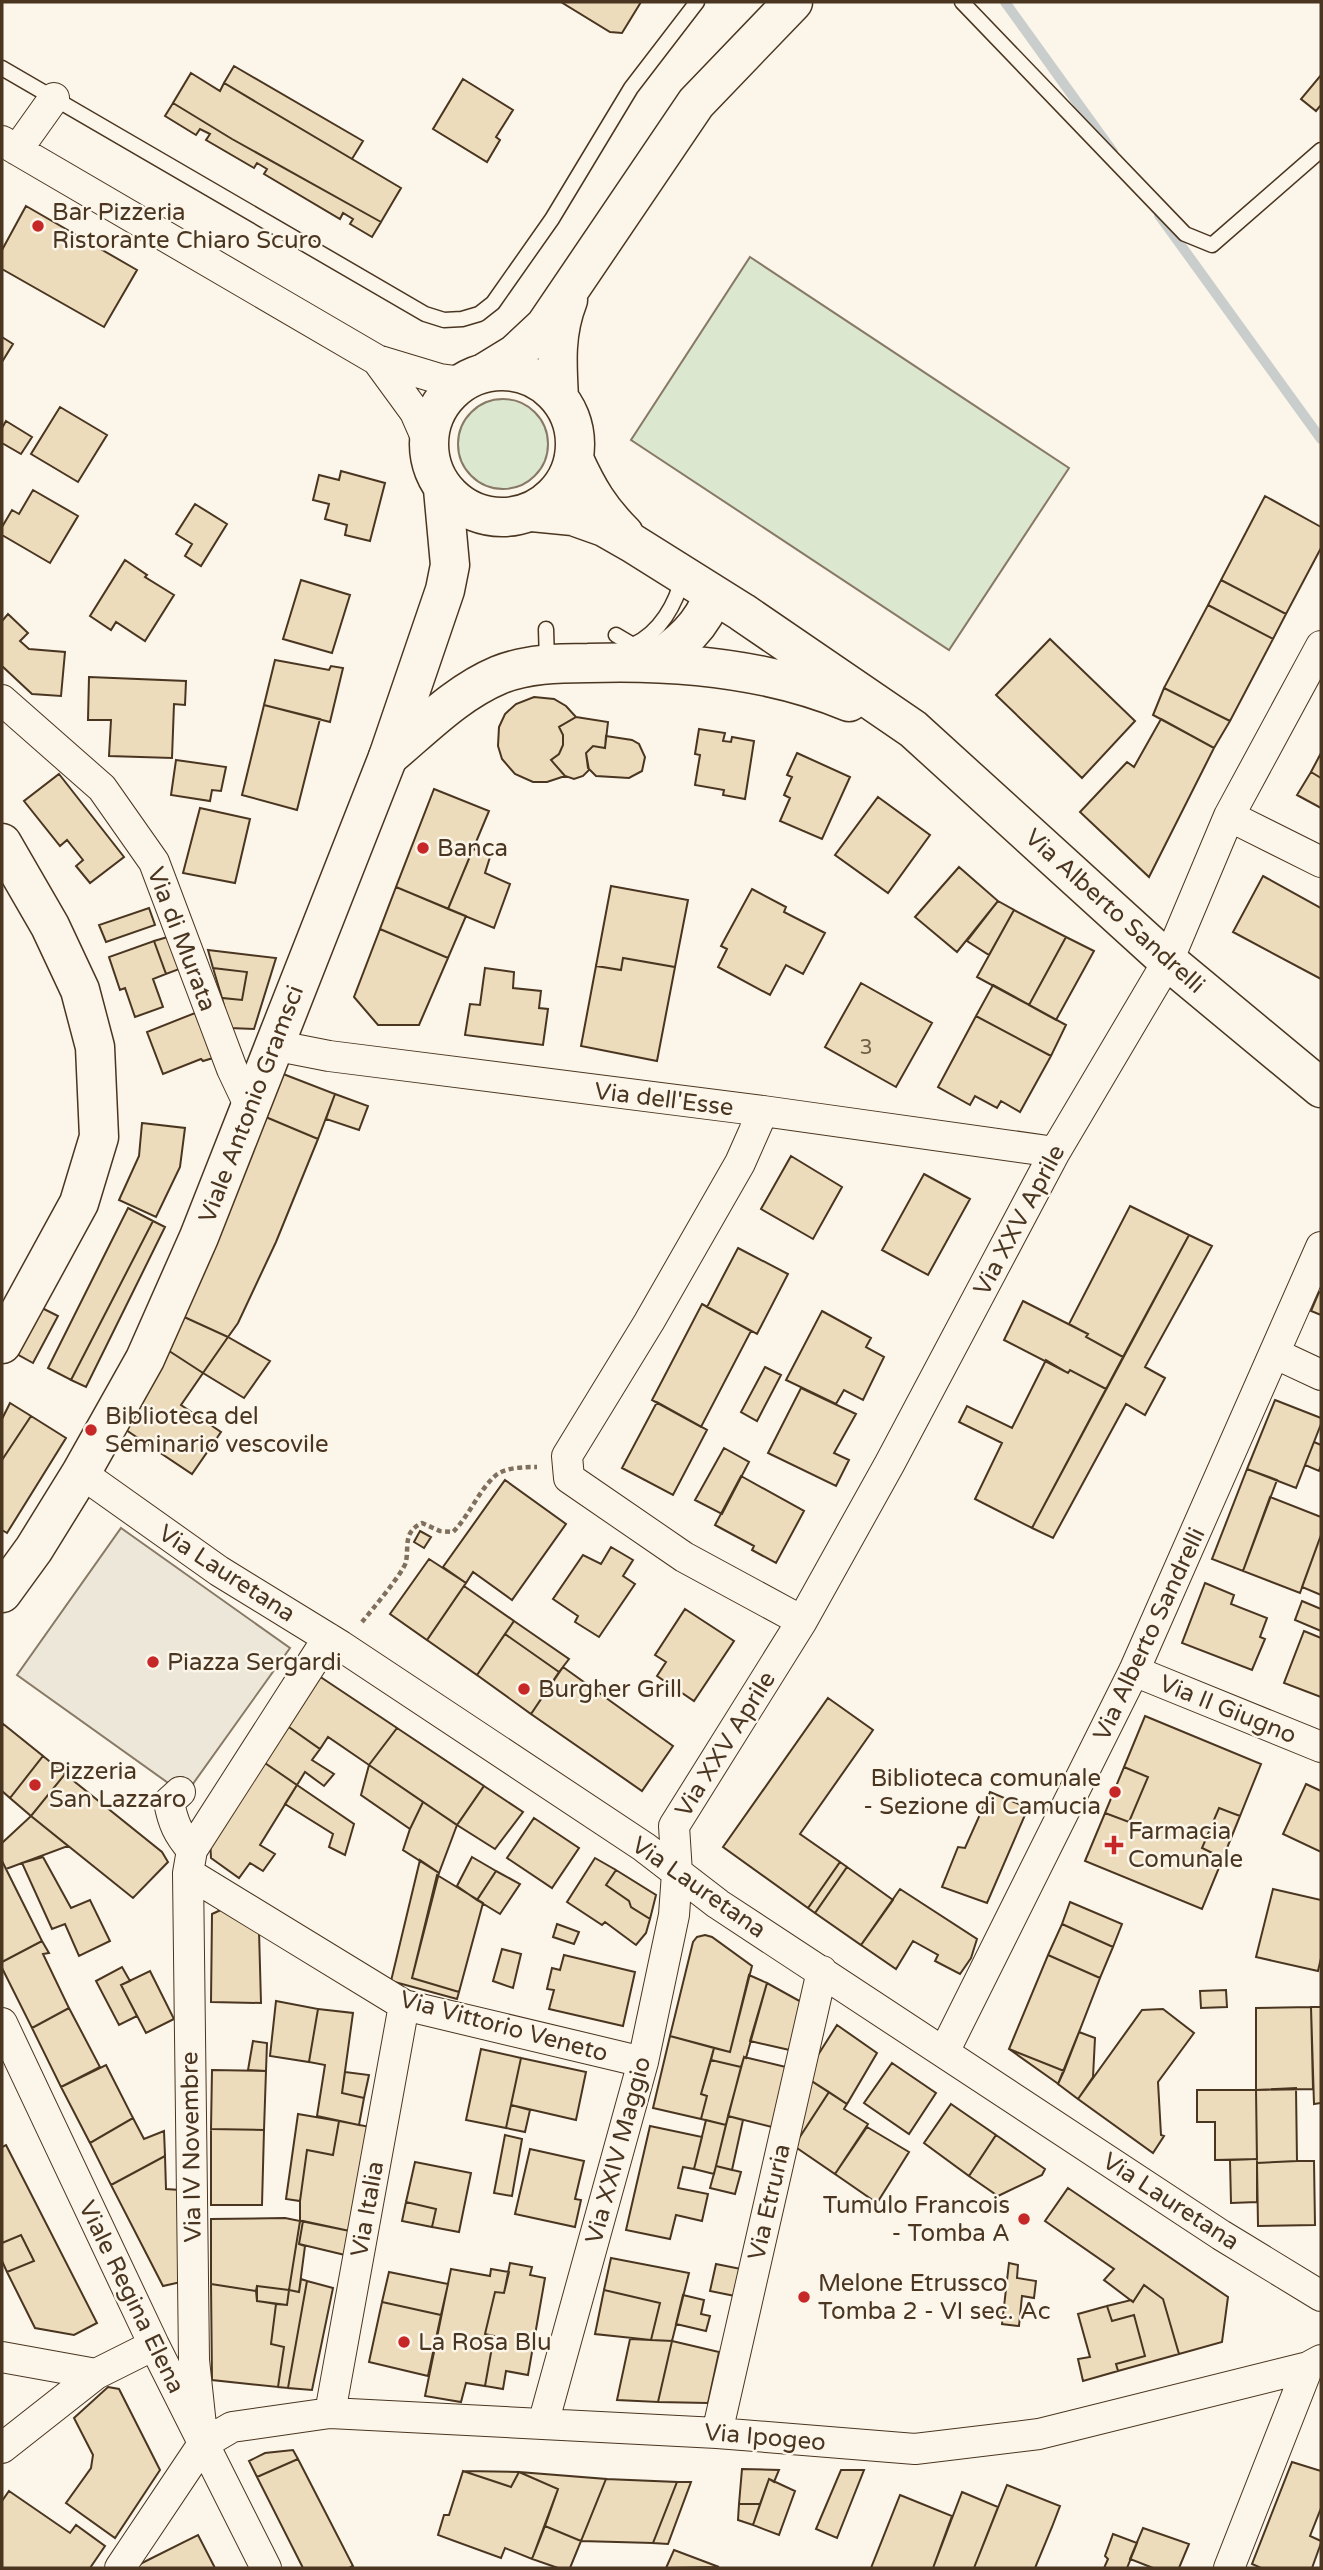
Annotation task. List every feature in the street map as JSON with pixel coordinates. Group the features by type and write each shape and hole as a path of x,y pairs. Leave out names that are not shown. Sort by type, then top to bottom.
{"main road":[{"name":"Viale Antonio Gramsci","path":"2,1593 34,1549 81,1473 145,1359 199,1237 388,757 445,590 450,565 443,489 432,468 429,444 433,420 445,398 473,377 515,354 545,326 696,103 793,2"},
{"name":"Viale Antonio Gramsci","path":"559,398 556,354 561,319 580,272"},
{"name":"Viale Antonio Gramsci","path":"445,590 485,534 559,491 574,459 573,427 559,398 544,383 525,374 505,371 473,377"},
{"name":"Via Alberto Sandrelli","path":"574,459 586,487 603,513 632,543"},
{"path":"443,489 460,505 481,515 518,515"},
{"name":"Via Alberto Sandrelli","path":"518,515 573,516 604,527 698,584 913,729 1168,961 1321,1088"},
{"path":"652,662 685,638 705,613 698,584"},
{"name":"Via Alberto Sandrelli","path":"388,757 453,702 547,646 652,662 716,667 814,687 913,729"},
{"path":"2,843 50,926 80,990 95,1047 99,1136 79,1203 2,1344"}],"street":[{"path":"54,98 9,146 377,360 440,379 473,377"},
{"path":"377,360 415,412 429,444"},
{"name":"Via XXV Aprile","path":"677,1873 674,1826 802,1621 890,1463 1055,1152 1168,961 1229,816 1321,646"},
{"name":"Via di Murata","path":"2,700 102,788 155,862 232,1069 249,1105"},
{"path":"1229,816 1321,862"},
{"name":"Via dell'Esse","path":"273,1045 329,1056 763,1111 1055,1152"},
{"path":"763,1111 740,1163 649,1322 604,1391 567,1456 569,1478 684,1558 802,1621"},
{"name":"Via Alberto Sandrelli","path":"944,2052 1134,1671 1321,1247"},
{"path":"1276,1354 1321,1375"},
{"name":"Via Lauretana","path":"81,1473 219,1571 334,1642 644,1846 718,1904 1221,2235 1321,2296"},
{"path":"190,1861 334,1642"},
{"name":"Via II Giugno","path":"1134,1671 1321,1747"},
{"path":"180,1792 169,1802 173,1823 190,1861"},
{"name":"Via Vittorio Veneto","path":"190,1861 404,2005 643,2062"},
{"name":"Via IV Novembre","path":"190,1861 194,2360 203,2444"},
{"name":"Via XXIV Maggio","path":"543,2424 643,2062 674,1915 677,1873"},
{"name":"Via Etruria","path":"717,2432 822,1971"},
{"name":"Via Italia","path":"330,2413 404,2005"},
{"name":"Viale Regina Elena","path":"2,2023 153,2345 266,2568"},
{"path":"2,2448 96,2374 153,2345"},
{"path":"2,2357 96,2374"},
{"path":"1230,2568 1315,2363"},
{"name":"Via Ipogeo","path":"203,2444 232,2427 330,2413 717,2432 915,2449 1039,2434 1315,2363"},
{"path":"120,2568 203,2444"}],"lane":[{"path":"2,68 425,314 444,320 462,320 479,314 493,303 552,219 631,88 697,2"},
{"path":"962,2 1185,234 1212,245 1321,150"},
{"path":"616,635 633,645 647,639 671,609 698,584"}],"path":[{"path":"334,1642 406,1564 406,1542 414,1527 422,1523 440,1531 453,1532 495,1475 515,1469 537,1467 548,1472 559,1467 567,1456"}],"green space":[{"path":"750,257 1069,468 949,650 631,440"},
{"path":"503,399 520,403 535,412 544,427 548,444 544,461 535,476 520,485 503,489 486,485 471,476 462,461 458,444 462,427 471,412 486,403"}],"shaded area":[{"name":"Piazza Sergardi","path":"121,1528 290,1648 185,1795 17,1675"}],"building":[{"path":"561,2 641,2 622,33 610,32"},
{"path":"234,66 363,141 352,159 224,83"},
{"path":"191,73 220,91 224,83 401,188 381,222 173,103"},
{"path":"1321,75 1321,105 1316,111 1301,99"},
{"path":"463,79 513,110 496,137 500,140 487,162 433,129"},
{"path":"173,103 381,222 372,237 350,224 353,219 343,213 340,219 264,174 267,169 257,163 254,168 206,140 210,134 200,129 196,135 165,116"},
{"path":"26,206 137,270 104,327 2,269 2,250"},
{"path":"2,337 13,344 2,362"},
{"path":"60,407 107,435 78,482 31,454"},
{"path":"6,421 32,437 21,454 2,443 2,428"},
{"path":"341,471 385,483 370,541 345,535 347,525 325,519 329,504 313,500 319,475 339,480"},
{"path":"33,490 78,516 50,563 2,535 2,527 12,510 19,514"},
{"path":"1265,496 1321,527 1321,548 1286,614 1221,580"},
{"path":"195,504 227,524 201,566 185,556 192,544 176,534"},
{"path":"125,560 147,575 145,577 174,595 145,641 116,622 111,630 90,616"},
{"path":"301,580 350,595 332,653 283,639"},
{"path":"1221,580 1286,614 1273,639 1208,605"},
{"path":"1208,605 1273,639 1230,721 1164,688"},
{"path":"8,614 28,633 20,641 29,649 65,652 61,696 32,694 2,666 2,621"},
{"path":"1050,639 1135,721 1082,778 996,695"},
{"path":"275,660 329,670 331,666 343,668 330,722 264,705"},
{"path":"89,677 186,681 185,705 174,704 172,758 109,756 111,720 88,720"},
{"path":"1164,688 1230,721 1214,748 1153,715"},
{"path":"534,697 554,699 566,706 576,717 559,727 563,735 563,745 559,754 551,760 565,776 547,782 533,782 515,774 502,759 498,746 499,727 505,714 516,704"},
{"path":"264,705 320,719 297,810 242,795"},
{"path":"576,717 608,722 605,748 593,746 586,753 589,770 574,779 565,776 551,760 559,754 563,745 563,735 559,727"},
{"path":"1161,719 1214,748 1149,877 1080,812 1127,762 1134,767"},
{"path":"699,729 725,733 723,741 731,742 732,737 754,741 745,799 723,795 724,790 695,785 700,755 695,754"},
{"path":"606,736 632,740 639,744 645,757 642,771 629,778 596,776 588,768 586,753 593,746 605,748"},
{"path":"797,753 850,777 822,839 780,821 790,798 784,795 792,777 787,775"},
{"path":"1321,753 1321,778 1311,772"},
{"path":"176,760 226,767 221,791 212,790 210,801 171,795"},
{"path":"1311,772 1321,778 1321,808 1297,795"},
{"path":"59,774 124,857 90,883 76,866 83,860 67,840 60,846 24,801"},
{"path":"434,789 489,811 448,909 396,887"},
{"path":"878,797 930,835 888,893 835,855"},
{"path":"200,808 250,819 235,883 183,873"},
{"path":"473,849 491,854 485,873 510,884 494,928 448,909"},
{"path":"959,867 998,901 957,952 915,917"},
{"path":"1263,876 1321,908 1321,979 1233,932"},
{"path":"611,886 688,900 675,967 623,958 621,970 596,966"},
{"path":"396,887 466,916 448,958 380,929"},
{"path":"752,889 786,907 784,912 825,933 803,974 786,965 770,995 718,967 727,949 721,946"},
{"path":"998,901 1014,910 989,955 967,941"},
{"path":"149,908 155,925 106,942 99,925"},
{"path":"1014,910 1066,937 1029,1005 977,977"},
{"path":"380,929 448,958 419,1025 378,1025 354,997"},
{"path":"171,936 182,968 166,974 154,941"},
{"path":"1066,937 1094,951 1056,1020 1029,1005"},
{"path":"154,941 166,974 153,979 163,1007 135,1017 125,988 120,990 109,957"},
{"path":"208,950 276,958 254,1029 230,1028 222,998 242,1000 247,972 213,968"},
{"path":"623,958 675,967 657,1061 581,1046 596,966 621,970"},
{"path":"213,968 247,972 242,1000 222,998"},
{"path":"485,968 514,972 513,988 541,991 539,1008 548,1009 543,1045 465,1035 470,1004 480,1005"},
{"path":"861,983 932,1023 896,1087 825,1047"},
{"path":"993,985 1066,1025 1051,1056 976,1016"},
{"path":"195,1013 213,1058 203,1061 201,1059 163,1074 147,1032"},
{"path":"976,1016 1051,1056 1020,1112 1001,1101 997,1108 975,1096 970,1105 938,1087"},
{"path":"278,1072 335,1094 318,1139 261,1115"},
{"path":"335,1094 368,1106 359,1130 326,1119"},
{"path":"261,1115 318,1139 276,1242 238,1323 228,1337 182,1316"},
{"path":"142,1123 185,1128 180,1167 156,1217 119,1200 139,1156"},
{"path":"791,1156 842,1187 813,1239 761,1209"},
{"path":"924,1174 970,1199 928,1275 882,1250"},
{"path":"1130,1206 1189,1235 1123,1357 1086,1337 1088,1334 1069,1324"},
{"path":"128,1208 153,1221 71,1380 48,1368"},
{"path":"153,1221 165,1227 86,1387 71,1380"},
{"path":"1189,1235 1212,1246 1145,1367 1165,1378 1145,1415 1126,1404 1053,1538 1032,1528"},
{"path":"738,1248 788,1274 757,1334 707,1307"},
{"path":"1319,1292 1321,1293 1321,1315 1311,1311"},
{"path":"1023,1301 1088,1334 1086,1337 1123,1357 1106,1389 1004,1340"},
{"path":"702,1304 751,1331 701,1427 652,1400"},
{"path":"38,1306 58,1316 33,1363 15,1353"},
{"path":"822,1311 871,1338 866,1347 884,1357 863,1400 844,1390 836,1404 786,1380"},
{"path":"182,1316 228,1337 203,1373 163,1347"},
{"path":"228,1337 270,1361 244,1398 203,1373"},
{"path":"163,1347 203,1373 181,1405 221,1432 192,1474 117,1424"},
{"path":"1046,1360 1068,1373 1070,1370 1106,1389 1032,1528 975,1499 1002,1443 959,1422 967,1406 1012,1428"},
{"path":"765,1367 781,1375 757,1421 741,1412"},
{"path":"801,1388 856,1414 834,1453 849,1460 836,1486 768,1453"},
{"path":"1275,1400 1321,1418 1296,1488 1247,1469"},
{"path":"657,1402 707,1430 673,1495 622,1468"},
{"path":"10,1403 31,1416 2,1460 2,1419"},
{"path":"31,1416 66,1438 7,1533 2,1530 2,1460"},
{"path":"1314,1442 1321,1445 1319,1471 1305,1465"},
{"path":"724,1448 749,1462 722,1514 695,1500"},
{"path":"1247,1469 1277,1480 1243,1571 1212,1559"},
{"path":"741,1476 804,1511 776,1563 752,1550 754,1546 715,1525"},
{"path":"505,1480 566,1524 512,1600 473,1572 466,1583 443,1567"},
{"path":"1270,1497 1321,1517 1321,1535 1300,1593 1243,1571"},
{"path":"420,1531 431,1537 424,1548 414,1542"},
{"path":"1321,1535 1321,1595 1302,1587"},
{"path":"611,1547 633,1560 623,1576 635,1584 599,1637 575,1622 578,1616 553,1599 583,1555 601,1564"},
{"path":"429,1559 466,1583 427,1640 390,1614"},
{"path":"1205,1583 1234,1595 1231,1604 1267,1618 1260,1637 1265,1639 1252,1670 1182,1643"},
{"path":"464,1586 514,1621 477,1675 427,1640"},
{"path":"1302,1601 1321,1609 1321,1631 1295,1620"},
{"path":"685,1609 734,1641 694,1701 657,1676 666,1662 655,1655"},
{"path":"514,1621 569,1659 559,1672 505,1634"},
{"path":"1304,1631 1321,1638 1321,1697 1284,1683"},
{"path":"505,1634 559,1672 531,1714 477,1675"},
{"path":"563,1667 673,1746 642,1791 531,1714"},
{"path":"319,1676 397,1728 369,1765 328,1737 320,1749 286,1725"},
{"path":"828,1698 873,1730 800,1834 840,1862 808,1908 723,1847"},
{"path":"1145,1716 1261,1764 1240,1816 1219,1808 1202,1848 1223,1858 1202,1909 1085,1861 1105,1813 1129,1822 1148,1777 1124,1767"},
{"path":"2,1723 43,1756 10,1798 2,1791"},
{"path":"286,1725 320,1749 312,1760 334,1774 324,1786 305,1772 297,1785 262,1761"},
{"path":"397,1728 484,1786 457,1825 369,1765"},
{"path":"43,1756 65,1774 31,1816 10,1798"},
{"path":"262,1761 297,1785 260,1845 275,1854 263,1871 250,1863 239,1878 211,1858 210,1837"},
{"path":"369,1765 423,1802 410,1829 361,1795"},
{"path":"1124,1767 1148,1777 1129,1822 1105,1813"},
{"path":"65,1774 162,1852 168,1862 133,1898 31,1816"},
{"path":"1306,1784 1321,1791 1321,1852 1283,1834"},
{"path":"297,1785 354,1824 345,1855 329,1847 333,1834 285,1804"},
{"path":"484,1786 523,1812 495,1849 457,1825"},
{"path":"990,1792 1028,1808 987,1903 942,1887 958,1847 965,1848"},
{"path":"423,1802 457,1825 439,1873 403,1850"},
{"path":"1219,1808 1240,1816 1223,1858 1202,1848"},
{"path":"31,1816 68,1846 6,1869 2,1861 2,1843"},
{"path":"534,1818 579,1848 552,1888 507,1858"},
{"path":"43,1857 71,1908 90,1900 110,1941 79,1956 65,1924 52,1929 22,1863"},
{"path":"472,1857 496,1871 477,1900 457,1886"},
{"path":"595,1858 616,1870 606,1885 629,1901 631,1907 650,1919 646,1933 636,1945 605,1922 602,1925 567,1902"},
{"path":"420,1860 439,1873 412,1978 459,1992 457,1999 391,1981"},
{"path":"2,1861 42,1941 2,1962"},
{"path":"840,1862 847,1867 815,1913 808,1908"},
{"path":"847,1867 893,1900 861,1945 815,1913"},
{"path":"616,1870 656,1895 650,1919 631,1907 629,1901 606,1885"},
{"path":"496,1871 520,1884 500,1914 477,1900"},
{"path":"437,1875 483,1903 459,1992 412,1978"},
{"path":"900,1889 977,1939 971,1958 960,1974 935,1961 938,1955 913,1941 896,1969 861,1945"},
{"path":"1273,1889 1321,1900 1321,1958 1318,1971 1256,1957"},
{"path":"1070,1902 1122,1924 1113,1947 1062,1924"},
{"path":"223,1909 259,1931 261,2003 211,2002 212,1914"},
{"path":"557,1924 579,1932 574,1944 553,1937"},
{"path":"1062,1924 1113,1947 1100,1978 1048,1955"},
{"path":"697,1937 712,1937 752,1966 730,2052 670,2036 693,1942"},
{"path":"42,1941 49,1953 43,1954 69,2008 32,2028 2,1968 2,1962"},
{"path":"502,1949 521,1954 513,1988 493,1981"},
{"path":"564,1955 635,1972 623,2026 549,2009 554,1990 547,1989 552,1968 560,1970"},
{"path":"1048,1955 1100,1978 1064,2071 1009,2049"},
{"path":"122,1967 130,1981 121,1985 137,2016 119,2025 96,1981"},
{"path":"150,1971 174,2019 146,2033 121,1985"},
{"path":"749,1975 767,1983 746,2058 744,2057 741,2067 711,2060 714,2048 730,2052"},
{"path":"767,1983 805,2004 794,2051 750,2041"},
{"path":"1226,1990 1227,2007 1201,2008 1200,1991"},
{"path":"276,2001 318,2009 309,2062 270,2056"},
{"path":"1311,2007 1321,2007 1321,2103 1314,2104"},
{"path":"1311,2007 1313,2089 1256,2090 1256,2008"},
{"path":"69,2008 100,2067 61,2087 32,2028"},
{"path":"318,2009 353,2013 342,2093 364,2098 359,2125 317,2116 325,2065 309,2062"},
{"path":"1163,2009 1194,2033 1158,2082 1161,2135 1164,2136 1153,2153 1078,2099 1142,2010"},
{"path":"837,2025 877,2053 847,2104 807,2078 811,2066"},
{"path":"1079,2032 1095,2038 1093,2077 1078,2099 1058,2084"},
{"path":"670,2036 714,2048 701,2094 707,2096 701,2119 653,2108"},
{"path":"253,2041 267,2043 266,2071 248,2070"},
{"path":"481,2049 521,2058 506,2128 466,2120"},
{"path":"1009,2049 1064,2071 1058,2084 1057,2083"},
{"path":"744,2057 790,2068 776,2128 728,2116"},
{"path":"521,2058 586,2072 576,2120 511,2105"},
{"path":"711,2060 741,2067 726,2125 701,2119 707,2096 701,2094"},
{"path":"892,2063 936,2093 909,2134 864,2103"},
{"path":"106,2065 133,2118 90,2143 61,2087"},
{"path":"212,2070 266,2071 264,2130 211,2129"},
{"path":"345,2072 369,2075 364,2098 342,2093"},
{"path":"807,2078 829,2092 794,2146"},
{"path":"1296,2088 1297,2161 1257,2163 1256,2090"},
{"path":"1197,2090 1256,2090 1257,2159 1215,2160 1215,2122 1197,2122"},
{"path":"829,2092 847,2104 844,2109 868,2124 835,2174 794,2146"},
{"path":"951,2104 996,2135 969,2176 924,2143"},
{"path":"511,2105 530,2110 525,2132 506,2128"},
{"path":"298,2114 339,2121 333,2155 307,2150 300,2201 286,2199"},
{"path":"728,2116 743,2120 732,2170 716,2166"},
{"path":"133,2118 144,2139 164,2131 165,2156 111,2185 90,2143"},
{"path":"706,2120 726,2125 714,2174 694,2169"},
{"path":"339,2121 370,2127 350,2231 300,2221 307,2150 333,2155"},
{"path":"650,2126 702,2137 694,2169 683,2167 678,2188 708,2194 702,2221 676,2215 670,2239 626,2230"},
{"path":"867,2127 909,2152 877,2203 835,2174"},
{"path":"211,2129 264,2130 262,2205 211,2205"},
{"path":"505,2135 522,2139 512,2196 494,2193"},
{"path":"996,2135 1045,2169 1042,2175 998,2196 969,2176"},
{"path":"6,2145 97,2323 74,2335 35,2328 7,2272 34,2261 21,2235 2,2243 2,2147"},
{"path":"530,2149 584,2161 575,2199 581,2200 575,2227 515,2214"},
{"path":"165,2156 166,2189 180,2190 181,2282 163,2286 111,2185"},
{"path":"1257,2159 1257,2202 1231,2203 1230,2160"},
{"path":"1314,2161 1315,2225 1258,2226 1257,2163"},
{"path":"415,2162 471,2173 459,2232 432,2227 436,2209 406,2202"},
{"path":"716,2166 741,2172 735,2194 710,2188"},
{"path":"1068,2188 1228,2297 1222,2342 1179,2354 1163,2299 1144,2285 1133,2302 1104,2280 1114,2269 1045,2221"},
{"path":"406,2202 436,2209 432,2227 402,2221"},
{"path":"285,2218 300,2221 289,2290 257,2286 256,2291 211,2284 211,2219"},
{"path":"300,2221 303,2221 299,2244 305,2246 299,2292 289,2290"},
{"path":"303,2221 350,2231 345,2255 299,2244"},
{"path":"21,2235 34,2261 7,2272 2,2261 2,2243"},
{"path":"611,2258 689,2273 672,2341 651,2340 660,2303 604,2290"},
{"path":"510,2263 532,2267 530,2275 545,2278 528,2375 506,2371 503,2389 485,2386 494,2336 485,2334 495,2292 504,2293"},
{"path":"1009,2263 1018,2265 1017,2278 1036,2281 1034,2298 1022,2296 1019,2326 1002,2324"},
{"path":"716,2264 741,2269 735,2296 710,2291"},
{"path":"451,2269 490,2276 491,2269 509,2272 504,2293 495,2292 485,2334 494,2336 485,2386 466,2383 461,2402 425,2396"},
{"path":"389,2272 448,2284 441,2315 382,2302"},
{"path":"301,2279 307,2281 288,2388 278,2387 284,2347 271,2344 276,2304 287,2305 289,2290 299,2292"},
{"path":"307,2281 333,2288 312,2390 288,2388"},
{"path":"211,2284 256,2291 257,2301 276,2304 271,2344 284,2347 278,2387 212,2380"},
{"path":"1144,2285 1163,2299 1179,2354 1118,2371 1116,2364 1145,2356 1134,2315 1112,2321 1107,2306 1131,2300 1133,2302"},
{"path":"257,2286 289,2290 287,2305 257,2301"},
{"path":"604,2290 660,2303 651,2340 595,2334"},
{"path":"683,2295 704,2300 701,2314 710,2316 706,2331 676,2324"},
{"path":"382,2302 441,2315 428,2376 369,2362"},
{"path":"1107,2306 1112,2321 1134,2315 1145,2356 1116,2364 1118,2371 1083,2381 1078,2359 1090,2357 1078,2314"},
{"path":"630,2339 672,2341 658,2402 617,2400"},
{"path":"672,2341 719,2352 708,2403 658,2402"},
{"path":"108,2387 119,2389 160,2470 115,2538 66,2503 91,2468 93,2455 74,2418"},
{"path":"293,2450 298,2459 257,2477 249,2461 265,2453"},
{"path":"298,2459 353,2566 349,2568 303,2568 257,2477"},
{"path":"1292,2462 1321,2471 1321,2508 1310,2536 1321,2543 1312,2568 1261,2568 1252,2564"},
{"path":"742,2469 779,2470 774,2482 769,2479 760,2504 739,2504"},
{"path":"841,2470 864,2470 837,2538 816,2529"},
{"path":"463,2471 511,2487 519,2472 558,2489 532,2559 505,2548 501,2558 438,2535 444,2515 449,2515"},
{"path":"463,2471 519,2472 511,2487"},
{"path":"519,2472 606,2479 581,2541 545,2526 558,2489"},
{"path":"606,2479 677,2482 653,2543 581,2541"},
{"path":"769,2479 795,2491 779,2535 753,2525"},
{"path":"677,2482 691,2482 668,2544 653,2543"},
{"path":"1007,2485 1060,2506 1052,2527 1035,2568 974,2568"},
{"path":"9,2491 70,2533 76,2525 105,2546 90,2568 2,2568 2,2501"},
{"path":"962,2492 998,2507 974,2568 933,2568"},
{"path":"900,2495 952,2516 933,2568 871,2568"},
{"path":"739,2504 760,2504 753,2525 738,2520"},
{"path":"545,2526 581,2541 570,2568 558,2568 532,2559"},
{"path":"1143,2528 1189,2544 1179,2568 1153,2568 1130,2559"},
{"path":"1113,2534 1137,2543 1127,2568 1104,2568 1108,2559 1105,2556"},
{"path":"198,2535 215,2568 132,2568"},
{"path":"674,2550 719,2567 666,2568"}],"waterway":[{"path":"1005,2 1113,152"},
{"path":"1159,215 1321,439"}],"place":[{"name":"Bar Pizzeria Ristorante Chiaro Scuro","path":"38,226"},
{"name":"Banca","path":"423,848"},
{"name":"Biblioteca del Seminario vescovile","path":"91,1430"},
{"name":"Piazza Sergardi","path":"153,1662"},
{"name":"Burgher Grill","path":"524,1689"},
{"name":"Pizzeria San Lazzaro","path":"35,1785"},
{"name":"Biblioteca comunale - Sezione di Camucia","path":"1115,1792"},
{"name":"Farmacia Comunale","path":"1114,1845"},
{"name":"Tumulo Francois - Tomba A","path":"1024,2219"},
{"name":"Melone Etrussco Tomba 2 - VI sec. Ac","path":"804,2297"},
{"name":"La Rosa Blu","path":"404,2342"}]}
